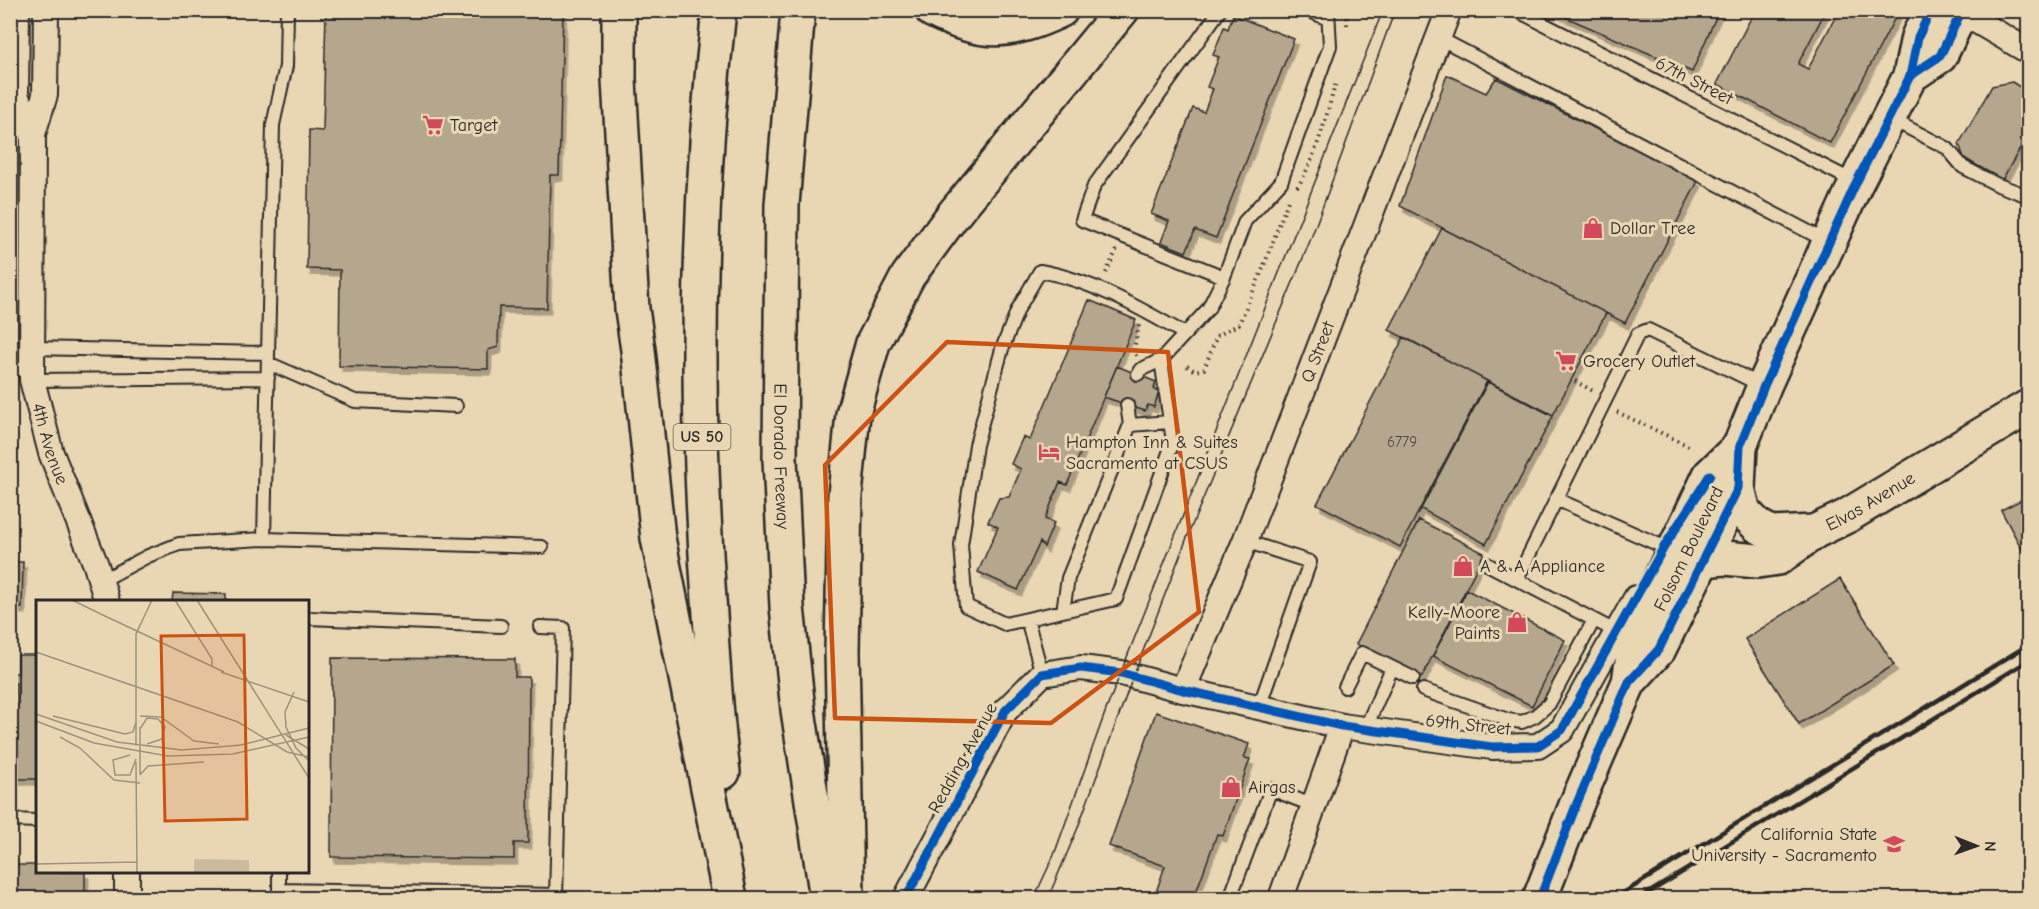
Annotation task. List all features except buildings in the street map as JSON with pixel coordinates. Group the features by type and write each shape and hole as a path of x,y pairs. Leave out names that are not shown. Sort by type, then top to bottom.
{"main road":[{"path":"619,10 619,80 632,309 658,538 729,863 730,898"},
{"name":"US 50","path":"719,10 707,148 702,263 702,475 706,569 729,863 742,898"},
{"name":"El Dorado Freeway","path":"798,10 782,206 780,459 787,607 798,710 833,855 827,898"},
{"path":"932,10 953,21 1004,30 1035,22 1062,10"},
{"path":"847,898 833,855 842,651 844,495 853,414 873,343 908,276 947,224 1122,10"},
{"name":"Folsom Boulevard","path":"1539,898 1629,682 1637,628 1714,470 1740,446 1764,386 1856,183 1910,76 1940,56 1952,11"},
{"name":"Elvas Avenue","path":"1703,560 1724,558 1758,561 1778,558 1814,532 1847,516 2028,407"},
{"path":"1714,470 1744,512 1758,526 1773,534 1814,532"},
{"name":"Folsom Boulevard","path":"1629,682 1659,649 1703,560 1714,470"}],"street":[{"name":"4th Avenue","path":"17,10 16,95 33,134"},
{"name":"4th Avenue","path":"46,10 45,95 33,134 26,366 51,453 104,591"},
{"name":"Q Street","path":"1183,690 1245,541 1449,10"},
{"path":"1952,11 2028,51"},
{"name":"69th Street","path":"1183,690 1353,728 1492,747 1538,746 1562,730 1664,547 1714,470"},
{"path":"1042,674 1081,668 1120,673 1183,690"},
{"name":"Redding Avenue","path":"906,898 1005,711 1042,674"},
{"path":"1281,898 1314,806 1353,728"},
{"path":"127,873 127,898"}],"lane":[{"path":"264,539 273,125 286,66 287,10"},
{"path":"1220,10 1094,186 1082,220 1224,277"},
{"path":"1138,374 1140,370 1161,360 1208,309 1224,277 1245,221 1281,182 1330,46 1328,15 1307,10"},
{"name":"67th Street","path":"1516,10 1856,183"},
{"path":"1438,38 1829,242"},
{"path":"1890,118 1947,148 1963,167 1998,185 2028,196"},
{"path":"1161,360 1173,442 1116,599 1005,624 966,606 961,545 976,445 1002,349 1018,309 1040,271 1062,275 1141,308 1185,334"},
{"path":"1517,579 1638,334 1648,330 1764,386"},
{"path":"26,366 268,358 355,401 456,406"},
{"path":"26,366 268,378"},
{"path":"1063,611 1068,578 1130,426 1126,405"},
{"path":"1130,426 1170,422"},
{"path":"1556,499 1664,547"},
{"path":"104,591 148,555 179,544 264,539 542,547"},
{"path":"1245,541 1310,562 1258,707"},
{"path":"1487,564 1617,632"},
{"path":"309,618 501,626"},
{"path":"1028,619 1042,674"},
{"path":"1424,690 1508,720 1522,722 1535,716 1549,704 1594,620"},
{"path":"279,873 279,895 556,897 563,628 540,627"},
{"path":"1345,687 1362,653 1413,678"},
{"path":"1353,728 1392,668"},
{"path":"1230,898 1271,789 1314,806"},
{"path":"10,820 36,821"}],"path":[{"path":"1106,273 1118,245"},
{"path":"1136,314 1139,325 1134,349 1137,359 1144,354"},
{"path":"1575,381 1594,392 1616,411 1714,470"}],"highlighted area":[{"path":"947,342 1168,352 1199,612 1051,723 835,718 825,465"}],"tram line":[{"path":"1034,898 1054,855 1106,710 1383,10"},
{"path":"1048,898 1077,830 1188,535 1310,241 1395,10"}],"railway":[{"path":"1615,898 2028,645"},
{"path":"1640,898 2028,661"}],"cycle path":[{"path":"1540,898 1577,803 1629,682 1659,649 1738,488 1740,446 1764,386 1856,183 1910,76 1918,37 1931,10"},
{"path":"1910,76 1940,56 1962,10"},
{"path":"906,898 1005,711 1042,674 1081,668 1121,673 1183,690 1342,726 1492,747 1538,746 1562,730 1664,547 1710,475"}],"place":[{"name":"Target","path":"433,125"},
{"name":"Dollar Tree","path":"1593,228"},
{"name":"Grocery Outlet","path":"1566,361"},
{"name":"Hampton Inn & Suites Sacramento at CSUS","path":"1049,452"},
{"name":"A & A Appliance","path":"1463,566"},
{"name":"Kelly-Moore Paints","path":"1517,622"},
{"name":"Airgas","path":"1231,787"},
{"name":"California State University - Sacramento","path":"1894,844"}]}
